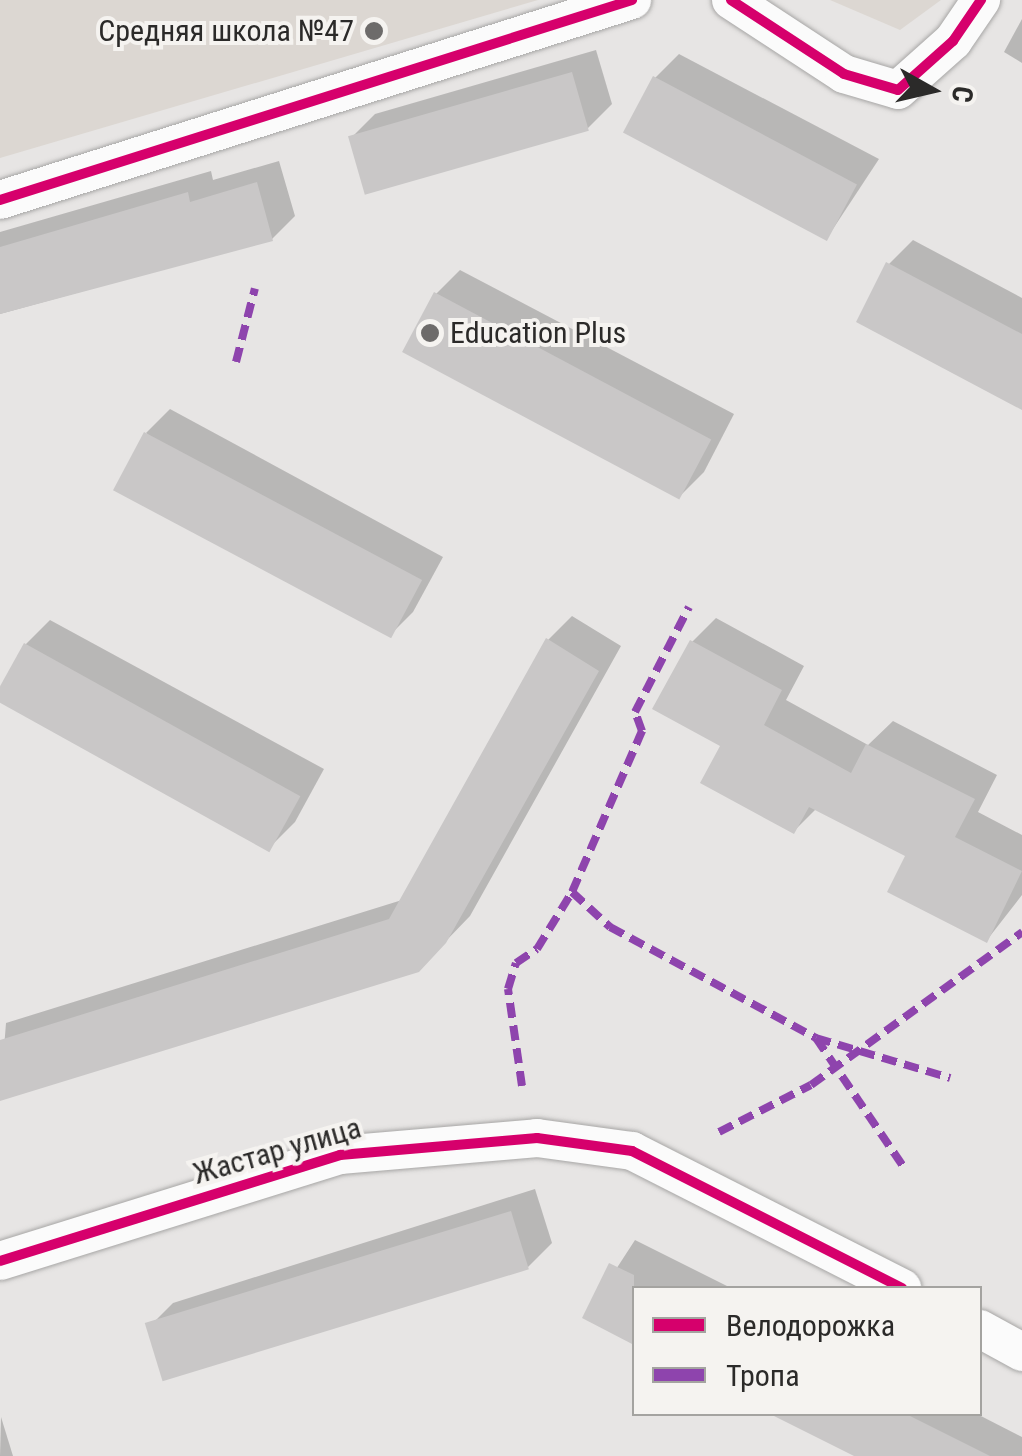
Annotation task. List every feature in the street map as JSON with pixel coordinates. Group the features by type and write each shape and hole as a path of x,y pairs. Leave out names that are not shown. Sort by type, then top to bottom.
{"street":[{"path":"0,200 632,0"},
{"path":"731,0 844,74 898,90 953,41 981,0"},
{"name":"Жастар улица","path":"0,1260 340,1155 536,1138 632,1151 898,1286"},
{"path":"982,1330 1022,1352"}],"shaded area":[{"path":"0,0 538,0 0,158"},
{"path":"830,0 941,0 900,30"}],"building":[{"path":"572,72 589,131 365,195 348,136"},
{"path":"653,76 857,184 827,241 623,133"},
{"path":"257,182 273,241 0,314 0,247 188,192 190,202"},
{"path":"886,262 1022,334 1022,410 856,322"},
{"path":"434,292 711,439 679,499 402,352"},
{"path":"144,432 422,580 391,638 113,490"},
{"path":"546,638 599,671 446,943 419,972 0,1101 0,1040 389,919"},
{"path":"690,640 782,690 764,725 851,773 866,744 975,799 955,837 1022,871 987,943 887,892 905,856 809,807 794,834 700,783 720,746 652,709"},
{"path":"24,643 300,796 269,852 0,703 0,686"},
{"path":"511,1211 529,1269 163,1381 145,1323"},
{"path":"609,1263 634,1275 632,1344 582,1318"},
{"path":"774,1416 910,1416 990,1456 854,1456"}],"marked path":[{"path":"236,362 255,288"},
{"path":"522,1086 508,989 516,963 537,949 572,892 642,731 635,712 689,607"},
{"path":"572,892 610,927 816,1038 903,1166"},
{"path":"719,1132 811,1085 1022,932"},
{"path":"816,1038 950,1078"}],"cycle path":[{"path":"0,200 632,0"},
{"path":"731,0 844,74 898,90 953,41 981,0"},
{"path":"0,1261 340,1155 537,1138 632,1151 898,1286"}],"place":[{"name":"Средняя школа №47","path":"374,31"},
{"name":"Education Plus","path":"430,333"}]}
